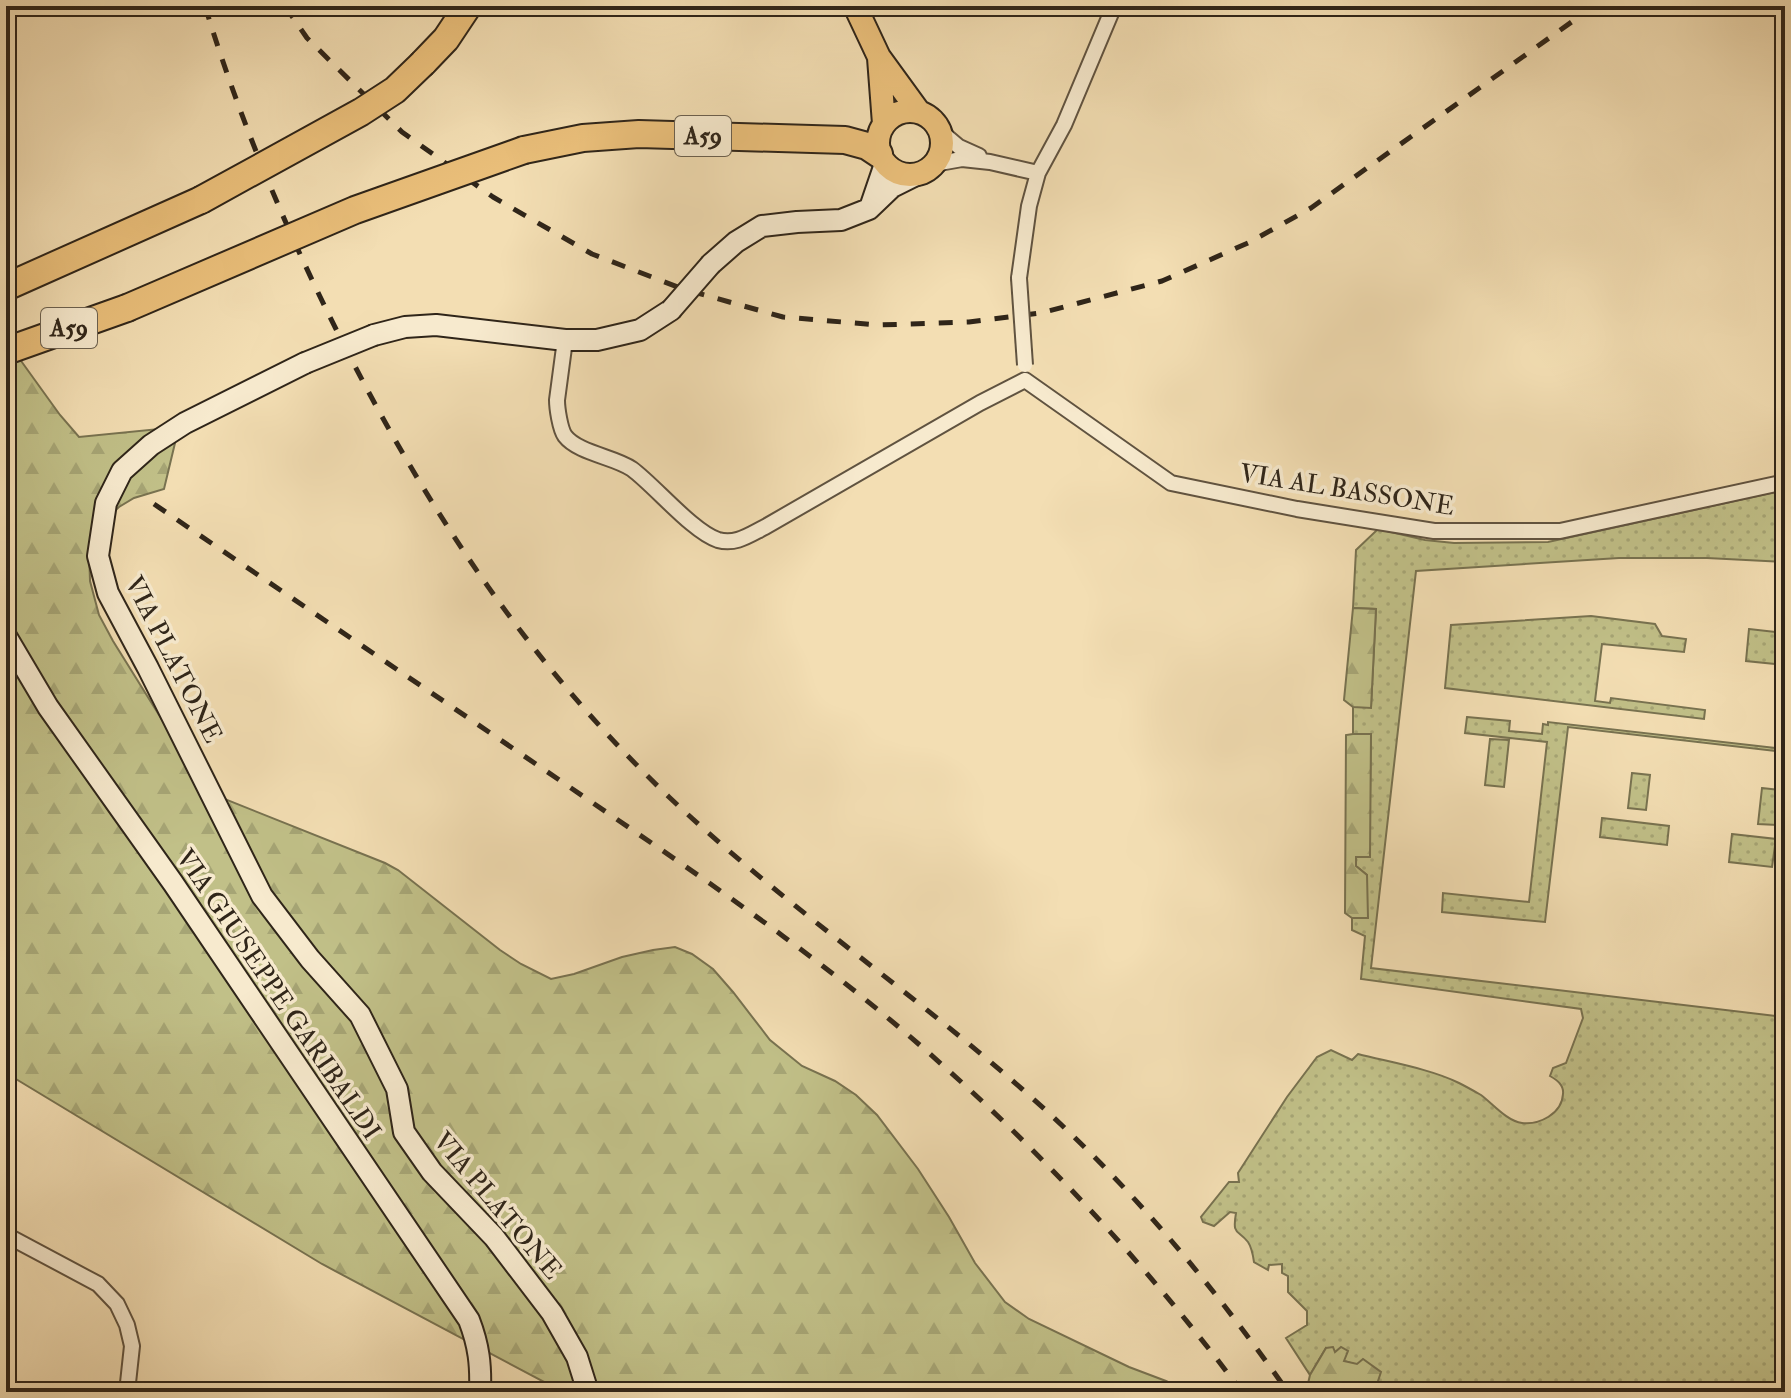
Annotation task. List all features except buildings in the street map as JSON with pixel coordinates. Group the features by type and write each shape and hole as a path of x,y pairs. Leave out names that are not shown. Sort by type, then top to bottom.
{"highway":[{"name":"A59","path":"6,287 201,200 361,112 395,90 423,63 446,39 468,6"},
{"name":"A59","path":"9,350 127,308 355,210 524,150 583,138 639,134 845,140 867,146 882,159"}],"main road":[{"path":"855,6 879,57 919,112 934,122 939,130 942,147 925,169 899,174 882,159 878,138 891,117 900,112 919,112"},
{"path":"879,57 884,124"}],"street":[{"path":"565,340 557,409 565,436 581,448 630,467 701,529 712,537 730,542 765,527 980,403 1025,372 1019,278 1029,206 1038,173 1064,125 1114,6"},
{"path":"939,130 959,147 990,162"},
{"path":"869,209 882,159"},
{"path":"925,169 962,159 1038,173"},
{"name":"VIA PLATONE","path":"588,1392 577,1357 552,1313 494,1237 432,1172 404,1132 397,1089 360,1015 310,959 262,896 108,593 98,556 106,503 122,471 151,445 185,423 305,363 374,335 405,327 436,325 565,340 597,340 640,330 671,310 711,264 736,242 762,226 841,220 869,209 892,187 925,169"},
{"name":"VIA AL BASSONE","path":"1025,372 1171,483 1297,509 1434,531 1560,531 1785,482"},
{"name":"VIA GIUSEPPE GARIBALDI","path":"6,636 48,707 173,883 469,1320 481,1363 480,1392"},
{"path":"6,1235 98,1284 117,1304 132,1346 127,1392"}],"green space":[{"path":"6,340 79,437 169,428 175,443 164,489 134,498 105,520 89,549 90,581 99,615 113,641 207,792 398,870 500,950 551,979 653,950 675,947 692,954 713,969 770,1040 802,1066 856,1095 877,1115 918,1169 975,1263 1005,1302 1029,1319 1188,1392 563,1392 322,1264 6,1073"},
{"path":"1785,490 1785,562 1619,558 1416,571 1371,968 1785,1017 1785,1392 1380,1392 1378,1381 1326,1348 1310,1375 1286,1338 1307,1325 1307,1311 1288,1292 1288,1276 1282,1273 1282,1264 1269,1265 1268,1270 1254,1262 1249,1244 1235,1229 1236,1213 1230,1212 1214,1226 1203,1222 1201,1217 1229,1182 1239,1182 1238,1173 1317,1057 1331,1050 1352,1060 1358,1054 1436,1074 1481,1095 1511,1119 1529,1123 1548,1117 1559,1107 1562,1088 1550,1076 1553,1068 1566,1063 1583,1018 1581,1009 1361,979 1365,936 1352,930 1352,918 1367,918 1367,875 1356,866 1356,857 1369,857 1371,734 1353,734 1353,707 1371,707 1376,609 1353,608 1356,550 1378,529 1454,543 1548,542"},
{"path":"1353,608 1376,609 1371,708 1353,707 1344,700"},
{"path":"1591,616 1655,624 1662,636 1686,639 1684,652 1602,644 1595,701 1610,703 1611,698 1705,710 1704,719 1445,688 1451,625"},
{"path":"1749,629 1785,633 1785,665 1746,661"},
{"path":"1467,717 1510,721 1509,731 1542,734 1543,724 1548,725 1548,722 1785,749 1785,752 1568,727 1545,922 1442,912 1443,893 1529,902 1547,742 1465,733"},
{"path":"1371,734 1370,857 1356,857 1356,866 1367,875 1368,918 1352,918 1345,913 1346,735"},
{"path":"1490,739 1509,740 1504,787 1485,785"},
{"path":"1632,773 1650,775 1646,810 1628,808"},
{"path":"1762,788 1780,790 1777,825 1758,824"},
{"path":"1602,818 1669,826 1667,845 1600,837"},
{"path":"1732,834 1776,839 1772,867 1729,862"},
{"path":"1333,1347 1335,1352 1341,1347 1348,1351 1344,1361 1357,1364 1363,1359 1381,1372 1378,1381 1380,1392 1306,1392 1310,1375 1326,1348"}],"railway":[{"path":"205,6 234,94 268,180 345,347 378,410 449,529 528,641 619,746 711,836 978,1052 1096,1159 1197,1271 1288,1392"},
{"path":"285,6 307,38 402,132 493,197 592,254 683,289 783,317 878,325 969,322 1041,313 1162,281 1250,242 1311,208 1594,6"},
{"path":"154,504 709,883 844,982 973,1092 1055,1173 1171,1302 1242,1392"}]}
